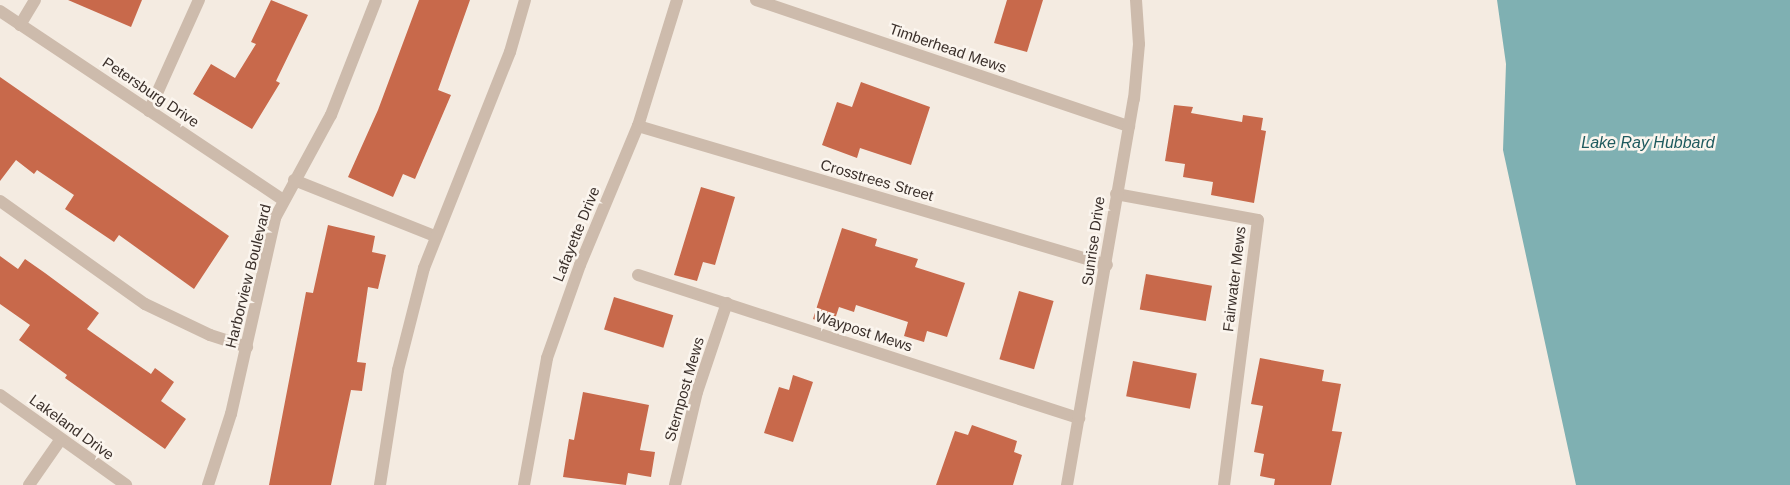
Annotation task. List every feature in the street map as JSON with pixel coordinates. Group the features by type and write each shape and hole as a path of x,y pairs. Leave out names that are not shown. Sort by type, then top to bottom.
{"street":[{"path":"20,25 35,0"},
{"path":"149,111 199,0"},
{"name":"Harborview Boulevard","path":"208,485 218,460 247,347 275,218 283,200 331,115 376,0"},
{"path":"380,485 398,370 435,236 510,52 526,0"},
{"name":"Lafayette Drive","path":"524,485 547,358 580,265 638,126 677,0"},
{"name":"Timberhead Mews","path":"756,0 1129,126"},
{"name":"Sunrise Drive","path":"1067,485 1107,265 1116,194 1129,126 1139,44 1136,0"},
{"name":"Petersburg Drive","path":"0,11 283,200"},
{"name":"Crosstrees Street","path":"638,126 1107,265"},
{"path":"294,180 435,236"},
{"name":"Fairwater Mews","path":"1116,194 1258,220 1224,485"},
{"path":"0,201 145,304 210,335 247,347"},
{"name":"Waypost Mews","path":"638,275 727,302 1079,418"},
{"name":"Sternpost Mews","path":"675,485 697,392 727,302"},
{"name":"Lakeland Drive","path":"0,395 126,485"},
{"path":"29,485 61,439"}],"water":[{"name":"Lake Ray Hubbard","path":"1497,0 1790,0 1790,485 1576,485 1503,150 1506,64"}],"building":[{"path":"68,0 142,0 131,27"},
{"path":"271,0 308,15 276,81 280,83 252,129 193,94 211,64 235,78 256,44 251,42"},
{"path":"419,0 470,0 438,90 451,95 415,179 403,174 393,197 348,177 378,110"},
{"path":"1007,0 1043,0 1027,52 994,43"},
{"path":"0,77 229,236 194,289 119,235 114,242 65,209 74,195 37,170 34,174 16,160 0,181"},
{"path":"861,82 930,107 911,165 860,148 857,158 822,145 837,102 852,107"},
{"path":"1174,105 1193,107 1191,113 1242,122 1243,115 1263,118 1261,130 1266,131 1254,203 1211,195 1213,182 1183,177 1185,164 1165,161"},
{"path":"701,187 735,197 715,265 703,262 697,281 674,275"},
{"path":"328,225 375,236 372,252 386,255 378,289 368,287 357,362 366,363 362,391 351,390 331,485 269,485 306,292 313,293"},
{"path":"842,228 877,239 875,246 918,259 915,267 965,283 947,337 927,331 924,342 904,336 908,322 856,305 854,312 839,307 833,325 813,319"},
{"path":"0,256 18,269 25,259 45,273 99,313 87,329 151,374 155,368 174,382 161,401 186,419 165,449 65,378 67,375 19,340 30,325 0,304"},
{"path":"1146,274 1212,286 1206,321 1140,309"},
{"path":"1019,291 1054,301 1034,369 999,359"},
{"path":"614,297 673,315 663,348 604,330"},
{"path":"1260,358 1324,370 1322,381 1341,384 1332,431 1342,432 1331,485 1274,485 1275,479 1260,476 1264,454 1254,452 1263,406 1251,404"},
{"path":"1133,361 1197,373 1190,409 1126,396"},
{"path":"793,375 813,382 793,442 764,433 779,387 789,390"},
{"path":"583,392 649,405 640,450 655,452 651,477 628,473 626,485 563,477 569,439 574,440"},
{"path":"972,425 1017,441 1014,452 1022,455 1013,485 936,485 955,431 968,435"}]}
